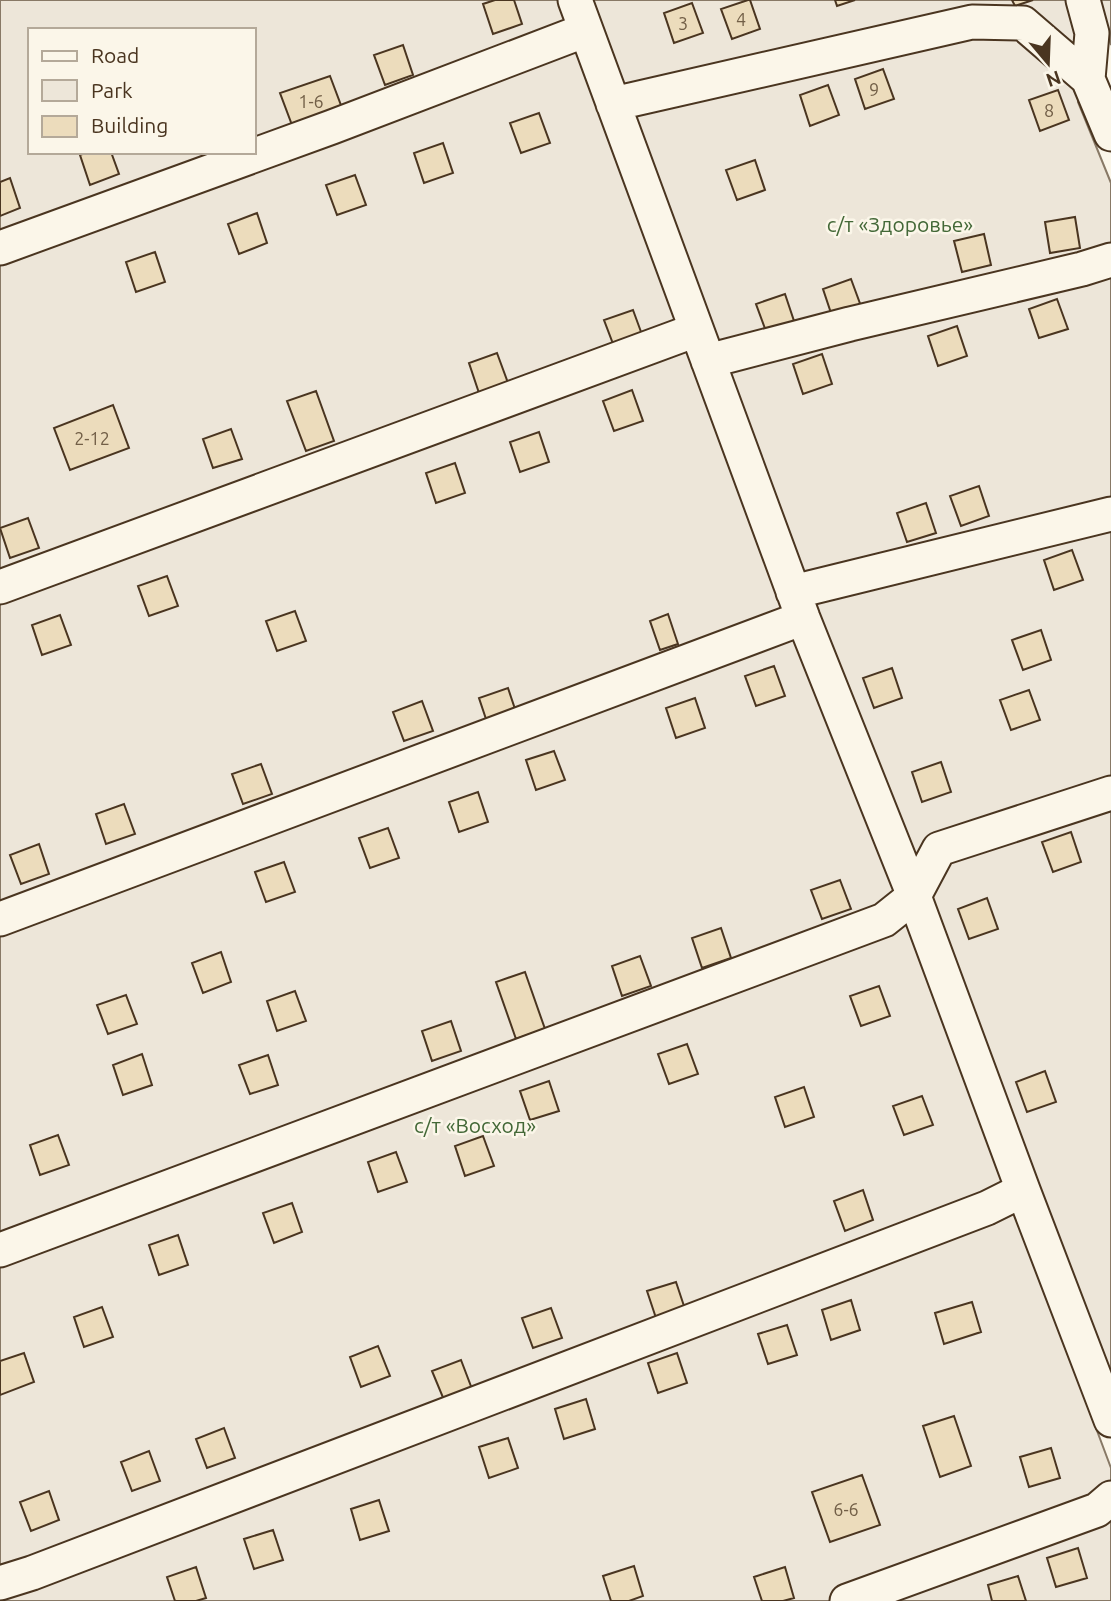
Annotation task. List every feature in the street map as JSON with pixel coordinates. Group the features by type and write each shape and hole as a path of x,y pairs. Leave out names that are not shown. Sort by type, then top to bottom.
{"lane":[{"path":"1083,0 1092,33 1088,79"},
{"path":"0,248 332,127 580,15 798,605 914,896 1111,1420"},
{"path":"613,104 972,22 1023,23 1088,79 1111,134"},
{"path":"708,361 1111,260"},
{"path":"0,587 696,330"},
{"path":"0,919 798,605 1111,514"},
{"path":"0,1250 884,920 914,896 939,849 1111,793"},
{"path":"0,1583 988,1208 1023,1190"},
{"path":"847,1601 1097,1510 1111,1498"}],"green space":[{"name":"с/т «Восход»","path":"0,0 560,0 1111,1468 1111,1601 0,1601"},
{"name":"с/т «Здоровье»","path":"593,0 1068,0 1078,37 1078,102 1111,183 1111,1391 813,604"},
{"path":"1098,0 1111,0 1111,45"}],"building":[{"path":"495,0 514,0 522,24 493,34 483,4"},
{"path":"748,0 760,29 732,39 721,9"},
{"path":"835,0 855,0 837,6"},
{"path":"1012,0 1033,0 1015,6"},
{"path":"692,3 703,33 674,43 664,13"},
{"path":"403,45 413,75 385,85 374,55"},
{"path":"883,69 894,99 865,109 855,79"},
{"path":"330,76 342,108 292,125 280,93"},
{"path":"828,85 839,115 810,126 800,95"},
{"path":"1058,90 1069,120 1040,131 1029,100"},
{"path":"539,113 550,143 521,153 510,123"},
{"path":"443,143 453,173 424,183 414,153"},
{"path":"112,154 119,174 90,185 80,155"},
{"path":"755,160 765,190 737,200 726,170"},
{"path":"355,175 366,205 337,215 326,185"},
{"path":"10,178 20,208 0,216 0,182"},
{"path":"257,213 267,243 239,254 228,224"},
{"path":"1075,217 1080,248 1050,253 1045,222"},
{"path":"984,234 991,265 962,272 954,241"},
{"path":"155,252 165,282 136,292 126,262"},
{"path":"851,279 862,309 833,319 823,289"},
{"path":"785,294 795,324 767,334 756,304"},
{"path":"1057,299 1068,329 1039,338 1029,309"},
{"path":"633,310 644,340 615,349 604,320"},
{"path":"957,326 967,356 938,366 928,336"},
{"path":"497,353 508,383 479,393 469,363"},
{"path":"822,354 832,384 803,394 793,364"},
{"path":"632,390 643,421 614,431 603,401"},
{"path":"316,391 334,441 306,451 287,401"},
{"path":"113,405 129,448 70,470 54,428"},
{"path":"231,429 242,459 213,468 203,439"},
{"path":"539,432 549,462 520,472 510,442"},
{"path":"455,463 465,493 436,503 426,473"},
{"path":"979,486 989,516 961,526 950,496"},
{"path":"926,503 936,533 907,542 897,513"},
{"path":"28,518 39,548 10,558 0,528"},
{"path":"1072,550 1083,580 1054,590 1044,560"},
{"path":"167,576 178,606 149,616 138,586"},
{"path":"295,611 306,641 277,651 266,621"},
{"path":"668,614 678,644 660,650 650,621"},
{"path":"60,615 71,645 42,655 32,625"},
{"path":"1041,630 1051,660 1023,670 1012,640"},
{"path":"774,666 785,696 756,706 745,676"},
{"path":"892,668 902,698 874,708 863,678"},
{"path":"508,688 518,718 489,728 479,698"},
{"path":"1029,690 1040,720 1011,730 1000,700"},
{"path":"695,698 705,728 676,738 666,708"},
{"path":"422,701 433,731 404,741 393,712"},
{"path":"554,751 565,780 536,790 526,760"},
{"path":"941,762 951,792 922,802 912,772"},
{"path":"261,764 272,794 243,804 232,774"},
{"path":"478,792 488,822 459,832 449,802"},
{"path":"124,804 135,834 106,844 96,814"},
{"path":"388,828 399,858 370,868 359,838"},
{"path":"1071,832 1081,862 1053,872 1042,842"},
{"path":"39,844 49,874 21,884 10,855"},
{"path":"284,862 295,892 266,902 255,872"},
{"path":"840,880 851,909 822,919 811,890"},
{"path":"987,898 998,929 969,939 958,909"},
{"path":"721,928 731,958 702,968 692,938"},
{"path":"221,952 231,982 203,993 192,963"},
{"path":"640,956 651,986 622,996 612,966"},
{"path":"525,972 545,1029 516,1039 496,982"},
{"path":"879,986 890,1016 861,1026 850,996"},
{"path":"295,991 306,1021 277,1031 267,1001"},
{"path":"126,995 137,1024 108,1034 97,1005"},
{"path":"451,1021 461,1051 432,1061 422,1031"},
{"path":"687,1044 698,1074 669,1084 658,1054"},
{"path":"142,1054 152,1085 123,1095 113,1065"},
{"path":"268,1055 278,1085 250,1094 239,1065"},
{"path":"1045,1071 1056,1102 1027,1112 1016,1082"},
{"path":"549,1081 559,1111 530,1120 520,1091"},
{"path":"804,1087 814,1117 785,1127 775,1097"},
{"path":"922,1096 933,1125 904,1135 893,1106"},
{"path":"58,1135 69,1165 40,1175 30,1145"},
{"path":"483,1136 494,1166 465,1176 455,1146"},
{"path":"396,1152 407,1182 378,1192 368,1162"},
{"path":"863,1190 873,1220 845,1231 834,1201"},
{"path":"292,1203 302,1232 274,1243 263,1213"},
{"path":"178,1235 188,1265 159,1275 149,1245"},
{"path":"676,1282 686,1312 657,1321 647,1291"},
{"path":"851,1300 860,1330 831,1340 822,1310"},
{"path":"972,1302 981,1332 944,1344 935,1313"},
{"path":"102,1307 113,1337 84,1347 74,1317"},
{"path":"551,1308 562,1338 533,1348 522,1318"},
{"path":"787,1325 797,1355 768,1364 758,1334"},
{"path":"378,1346 390,1376 361,1387 350,1357"},
{"path":"24,1353 34,1382 0,1395 0,1361"},
{"path":"677,1353 687,1383 658,1393 648,1363"},
{"path":"461,1360 472,1389 444,1400 432,1371"},
{"path":"586,1399 595,1429 564,1439 555,1409"},
{"path":"954,1416 971,1466 940,1477 923,1426"},
{"path":"224,1428 235,1458 207,1468 196,1439"},
{"path":"508,1438 518,1468 489,1478 479,1447"},
{"path":"1051,1448 1060,1478 1029,1487 1020,1457"},
{"path":"149,1451 160,1481 132,1491 121,1462"},
{"path":"862,1475 880,1525 830,1542 812,1492"},
{"path":"49,1491 59,1520 31,1531 20,1502"},
{"path":"379,1500 389,1531 360,1540 351,1509"},
{"path":"273,1530 283,1560 254,1569 244,1539"},
{"path":"1078,1548 1087,1578 1056,1587 1047,1558"},
{"path":"634,1566 643,1596 629,1601 611,1601 603,1576"},
{"path":"196,1567 206,1598 175,1601 167,1577"},
{"path":"785,1567 794,1598 762,1601 754,1577"},
{"path":"1018,1576 1026,1601 992,1601 988,1585"}]}
